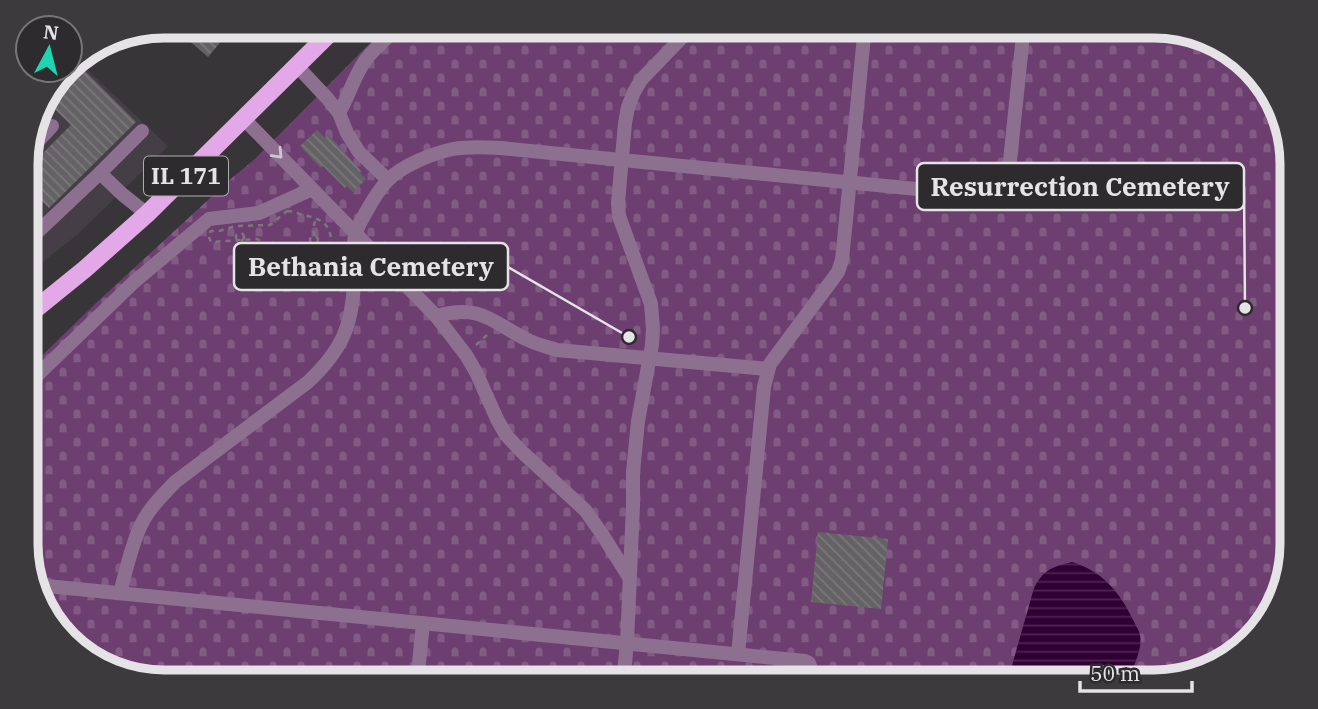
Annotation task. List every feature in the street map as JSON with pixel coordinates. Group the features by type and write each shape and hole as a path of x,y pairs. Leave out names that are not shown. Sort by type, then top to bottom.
{"main road":[{"name":"IL 171","path":"39,307 147,214 325,38"}],"lane":[{"path":"339,113 367,59 387,38"},
{"path":"624,670 635,445 653,329 651,304 619,216 621,160 628,107 634,92 654,64 682,38"},
{"path":"738,654 764,387 768,369 779,351 838,272 842,260 864,38"},
{"path":"1006,199 1023,38"},
{"path":"297,66 339,113 359,152 388,180"},
{"path":"244,119 436,316 466,355 506,435 585,510 629,577"},
{"path":"42,136 52,126"},
{"path":"39,231 142,131"},
{"path":"120,593 142,523 157,501 183,475 308,382 326,365 341,343 349,320 353,297 356,233 374,198 388,180 433,155 455,148 501,148 1048,202"},
{"path":"100,173 147,214"},
{"path":"38,374 134,282 209,219 259,213 312,189"},
{"path":"436,316 452,312 472,312 499,323 529,341 557,349 768,369"},
{"path":"46,586 804,661 809,663 811,670"},
{"path":"418,670 423,623"}],"path":[{"path":"287,211 316,217 329,228 334,247 327,256 314,253 304,257 287,249 278,251 257,239 211,242 208,234 235,226 270,225 287,211"},
{"path":"314,253 314,244 310,238 314,236 316,217"},
{"path":"466,355 499,323"}],"shaded area":[{"path":"84,68 168,146 77,235 39,265 39,157 43,132 55,102 68,84 84,84"},
{"path":"1072,562 1083,566 1101,577 1122,600 1138,629 1141,641 1133,670 1011,670 1034,588 1041,577"}],"green space":[{"path":"375,38 1153,38 1201,48 1236,70 1253,88 1270,117 1278,148 1280,544 1270,592 1248,627 1223,649 1194,664 1161,670 165,670 124,664 102,654 76,633 55,607 43,577 38,544 38,359 255,159"}],"building":[{"path":"186,38 224,38 208,57"},
{"path":"84,70 136,122 49,208 39,198 39,157 71,125 53,107 68,84 84,84"},
{"path":"317,130 325,138 328,134 366,179 353,192 347,186 345,188 323,166 321,168 300,146"},
{"path":"818,532 888,539 881,609 811,602"}],"place":[{"name":"Resurrection Cemetery","path":"1245,308"},
{"name":"Bethania Cemetery","path":"629,337"}]}
